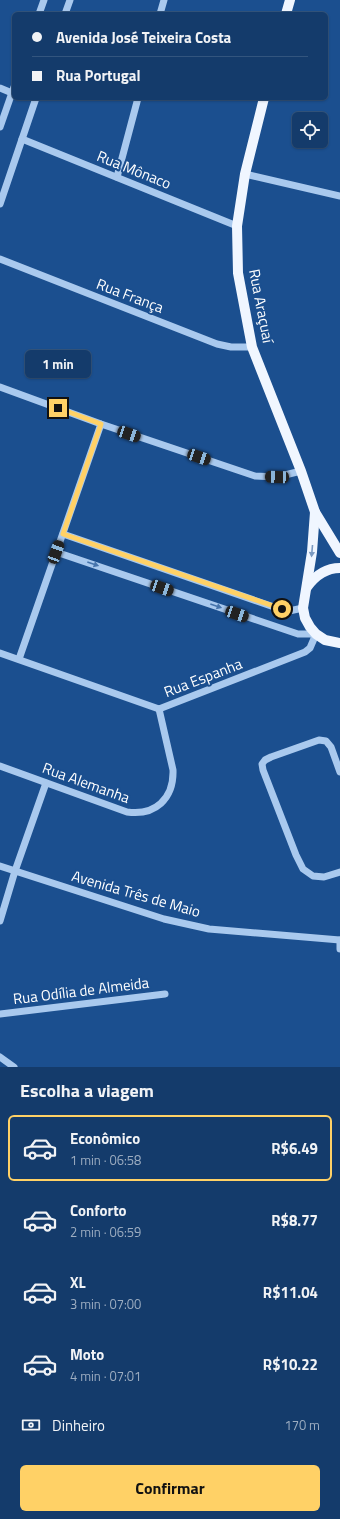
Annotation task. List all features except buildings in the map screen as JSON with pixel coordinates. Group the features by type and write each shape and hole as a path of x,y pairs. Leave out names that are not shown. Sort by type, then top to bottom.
{"main road":[{"path":"287,12 290,0"},
{"name":"Rua Araçuaí","path":"264,100 245,174 237,226 238,273 252,347 301,471 315,512 340,553"},
{"name":"Rua Araçuaí","path":"315,512 312,552 303,608 305,618 316,634"},
{"path":"306,589 318,575 327,570 340,568"},
{"path":"316,634 325,640 340,643"}],"street":[{"path":"40,12 44,0"},
{"path":"67,12 70,0"},
{"path":"161,12 164,0"},
{"path":"0,88 12,90"},
{"path":"0,127 12,93"},
{"path":"0,204 35,100"},
{"path":"117,177 137,100"},
{"name":"Rua Mônaco","path":"22,139 237,226"},
{"path":"245,174 340,196"},
{"name":"Rua França","path":"0,259 217,344 231,347 252,347"},
{"path":"0,387 101,424 255,476 277,477 301,471"},
{"path":"19,660 101,424"},
{"path":"63,534 274,607 289,611 303,608"},
{"path":"56,552 298,634 316,634"},
{"name":"Rua Espanha","path":"0,653 159,709 305,652 310,648 316,634"},
{"name":"Rua Alemanha","path":"0,766 127,812 142,813 157,806 168,794 173,779 173,770 159,709"},
{"path":"340,772 331,748 326,741 319,740 272,757 265,760 262,764 296,855 303,869 313,876 324,877 340,872"},
{"path":"0,921 46,783"},
{"name":"Avenida Três de Maio","path":"0,866 164,919 209,929 340,940"},
{"path":"340,940 340,949"},
{"name":"Rua Odília de Almeida","path":"0,1014 166,994"},
{"path":"0,1056 14,1067"}],"route":[{"path":"58,408 101,424 63,534 282,609"}]}
